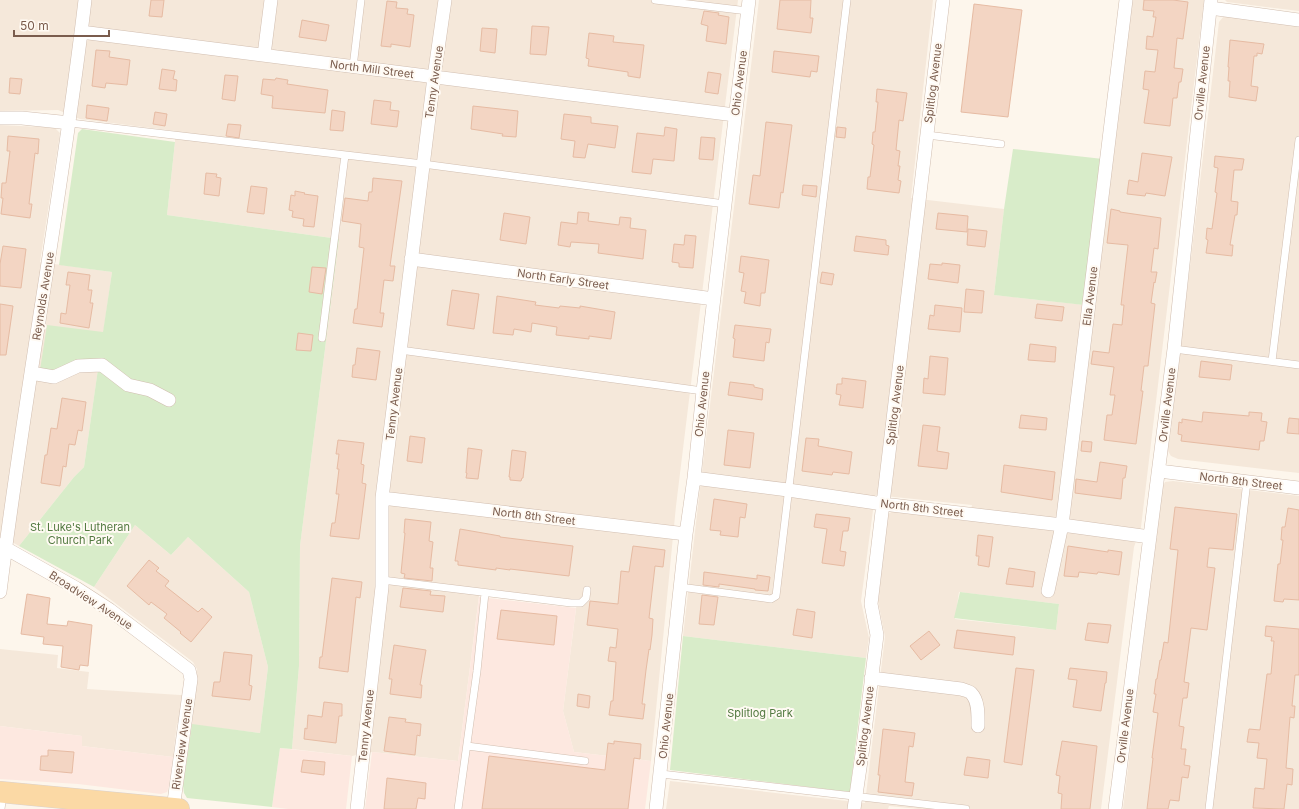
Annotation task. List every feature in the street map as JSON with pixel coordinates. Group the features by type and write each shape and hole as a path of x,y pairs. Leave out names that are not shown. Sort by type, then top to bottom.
{"main road":[{"path":"2,798 57,800 92,805 175,809"}],"street":[{"name":"Reynolds Avenue","path":"0,592 3,546 70,123 85,0"},
{"path":"264,55 271,0"},
{"name":"Tenny Avenue","path":"357,809 382,580 382,498 411,258 445,0"},
{"name":"Splitlog Avenue","path":"854,809 877,635 871,604 943,0"},
{"name":"Ella Avenue","path":"1048,591 1062,525 1126,0"},
{"path":"1211,4 1299,20"},
{"name":"Orville Avenue","path":"1115,809 1174,349 1211,4"},
{"name":"Ohio Avenue","path":"656,809 686,534 694,478 748,6"},
{"name":"North Mill Street","path":"81,32 735,115"},
{"path":"0,118 22,118 70,123"},
{"name":"North Early Street","path":"411,258 714,298"},
{"path":"31,373 54,377 78,366 102,365 128,385 150,390 169,400"},
{"name":"North 8th Street","path":"1159,471 1299,488"},
{"name":"North 8th Street","path":"694,478 883,504 1150,537"},
{"name":"North 8th Street","path":"382,498 686,534"},
{"name":"Broadview Avenue","path":"3,546 76,588 110,610 189,670 191,679"},
{"path":"871,678 962,689 971,694 976,702 978,710 978,726"},
{"name":"Riverview Avenue","path":"175,809 191,679"}],"lane":[{"path":"353,67 361,0"},
{"path":"656,0 748,6"},
{"path":"680,587 771,599 776,596 848,0"},
{"path":"70,123 423,164 725,204"},
{"path":"927,135 1001,144"},
{"path":"1272,361 1299,140"},
{"path":"322,338 345,155"},
{"path":"1174,349 1299,365"},
{"path":"400,350 703,391"},
{"path":"1209,809 1247,482"},
{"path":"382,580 571,603 581,603 586,598 587,590"},
{"path":"458,809 477,671 485,593"},
{"path":"467,746 585,761"},
{"path":"661,774 966,809"}],"shaded area":[{"path":"0,0 738,0 676,506 651,761 574,752 563,711 577,601 480,588 458,761 372,752 352,756 292,749 299,666 300,546 339,239 167,215 175,131 80,119 58,110 0,111"},
{"path":"759,0 933,0 911,198 1004,209 994,295 1095,306 1132,0 1204,0 1141,527 1134,547 1101,809 919,809 889,806 888,809 666,809 670,781 865,803 885,637 878,601 888,514 893,511 969,521 972,505 875,495 861,601 869,638 866,658 683,636","holes":["959,592 1059,604 1056,630 955,619"]},
{"path":"1225,0 1299,0 1299,11 1227,2"},
{"path":"1224,16 1299,25 1299,473 1178,459 1171,456 1168,451 1219,22"},
{"path":"0,125 55,128 60,133 40,262 112,272 84,467 74,477 19,546 0,535"},
{"path":"1173,481 1299,496 1299,809 1123,809 1162,488 1165,482"},
{"path":"135,525 171,555 188,537 249,592 268,667 260,733 177,723 173,757 82,746 82,736 0,726 0,649 58,655 57,668 89,672 87,689 194,695 197,669 193,662 94,587"},
{"path":"479,597 576,608 563,711 574,752 651,761 645,809 365,809 372,752 458,761"},
{"path":"0,726 82,736 82,746 173,757 167,792 161,794 78,784 0,779"},
{"path":"280,748 352,756 346,809 288,809 272,807"}],"green space":[{"name":"St. Luke's Lutheran Church Park","path":"82,129 175,142 167,215 339,239 300,546 299,666 292,749 280,748 272,807 187,798 184,793 183,786 192,724 260,733 268,667 249,592 188,537 171,555 135,525 94,587 19,546 74,477 84,467 98,369 68,365 49,371 40,370 47,325 103,332 112,272 59,265 78,133"},
{"path":"1013,149 1103,159 1084,305 994,295"},
{"path":"960,592 1059,604 1056,630 954,618"},
{"name":"Splitlog Park","path":"683,636 866,658 850,792 670,770"}],"building":[{"path":"151,0 164,0 162,17 149,16"},
{"path":"780,0 811,0 810,18 813,18 811,33 777,29"},
{"path":"1144,0 1173,0 1188,2 1183,39 1177,38 1174,68 1183,69 1181,82 1179,82 1177,98 1173,98 1170,126 1144,123 1149,90 1143,89 1145,71 1155,72 1158,50 1146,49 1147,36 1153,37 1156,17 1153,17 1154,11 1143,10"},
{"path":"387,1 397,2 396,8 408,9 407,14 414,15 410,47 391,44 391,47 381,46"},
{"path":"974,4 1022,10 1008,117 961,112"},
{"path":"704,11 719,13 718,15 729,17 726,44 706,41 708,26 701,24"},
{"path":"302,20 329,25 326,41 299,37"},
{"path":"532,26 549,27 546,55 530,54"},
{"path":"482,28 497,29 495,53 480,51"},
{"path":"589,33 614,36 613,42 644,45 640,78 628,76 628,72 588,66 589,59 586,58"},
{"path":"1230,40 1264,44 1262,54 1257,53 1257,56 1254,56 1251,86 1258,87 1256,101 1229,97 1230,81 1228,81 1228,67"},
{"path":"96,50 110,51 109,57 130,60 127,85 106,83 105,88 92,86"},
{"path":"774,51 819,56 817,72 811,71 810,77 772,72"},
{"path":"162,69 175,71 173,79 177,80 176,91 159,89"},
{"path":"708,72 721,74 718,94 705,92"},
{"path":"225,75 238,76 235,101 222,99"},
{"path":"10,78 22,79 20,94 9,93"},
{"path":"276,78 288,80 287,84 328,90 325,113 272,108 273,96 261,94 263,79 275,80"},
{"path":"877,89 907,93 903,121 899,120 896,150 900,151 898,180 901,181 899,193 867,189 874,145 872,144 873,132 875,132 878,102 876,102"},
{"path":"374,100 391,102 390,110 399,111 397,127 371,124"},
{"path":"87,105 109,108 107,121 86,118"},
{"path":"473,106 518,111 516,137 502,136 503,134 471,129"},
{"path":"332,110 345,112 343,131 330,130"},
{"path":"155,112 167,114 165,126 153,124"},
{"path":"564,114 591,117 591,123 618,126 615,148 588,144 585,158 573,157 575,141 561,139"},
{"path":"766,122 792,125 783,193 781,192 779,208 749,204 753,175 760,176"},
{"path":"228,124 241,125 239,138 226,136"},
{"path":"665,127 677,129 674,161 653,159 651,174 632,172 637,133 664,136"},
{"path":"837,127 846,128 845,138 836,137"},
{"path":"8,136 39,139 38,154 35,153 29,204 32,204 30,218 1,214 3,198 1,198 2,183 6,183 10,151 7,151"},
{"path":"701,137 715,138 713,160 699,159"},
{"path":"1142,153 1172,157 1165,196 1146,193 1145,196 1127,194 1129,180 1138,182"},
{"path":"1215,156 1244,159 1242,170 1234,170 1231,201 1238,202 1237,215 1235,215 1230,245 1233,245 1232,256 1206,253 1208,240 1206,239 1207,228 1212,229 1217,193 1215,192 1218,168 1214,167"},
{"path":"206,173 217,174 216,177 221,178 219,196 204,194"},
{"path":"373,178 402,181 390,266 395,266 393,281 384,280 380,313 384,313 382,327 353,323 355,309 357,309 364,248 359,247 361,224 342,221 345,198 368,201 369,192 372,192"},
{"path":"803,185 817,186 816,197 802,195"},
{"path":"251,186 267,188 264,214 247,212"},
{"path":"295,191 318,196 314,227 303,226 304,219 292,217 293,211 289,210 291,195 295,196"},
{"path":"1111,209 1120,212 1161,218 1158,249 1154,248 1151,272 1157,272 1151,303 1155,304 1148,366 1144,366 1141,391 1143,391 1136,444 1104,440 1107,415 1112,415 1115,395 1110,395 1114,367 1091,364 1093,351 1109,353 1113,324 1122,325 1124,305 1121,305 1128,245 1107,243"},
{"path":"578,212 589,213 588,221 619,225 620,217 631,218 630,228 646,230 643,259 598,253 599,244 571,242 570,247 558,245 561,222 577,224"},
{"path":"504,213 530,217 526,244 500,240"},
{"path":"938,213 968,216 967,232 936,229"},
{"path":"968,229 987,231 985,247 967,245"},
{"path":"685,235 696,236 693,268 679,267 679,263 672,262 674,244 684,245"},
{"path":"856,236 886,240 886,245 889,246 888,255 854,251"},
{"path":"3,246 26,249 21,288 0,286 0,264"},
{"path":"741,256 769,260 765,293 761,293 760,306 744,303 746,292 741,291 744,273 739,272"},
{"path":"942,263 960,265 958,283 928,279 930,264 942,265"},
{"path":"312,267 326,268 322,294 309,292"},
{"path":"68,272 90,275 88,290 92,290 90,303 93,303 89,328 60,323 61,313 66,314 70,285 66,285"},
{"path":"822,272 834,274 832,285 820,283"},
{"path":"966,289 984,291 982,313 964,312"},
{"path":"452,290 479,294 474,329 447,325"},
{"path":"497,296 536,302 535,305 559,308 560,306 580,308 580,306 615,312 611,339 589,336 589,339 556,335 557,327 532,323 531,332 514,329 513,335 493,333"},
{"path":"0,304 13,306 6,355 0,355"},
{"path":"1037,304 1064,307 1062,321 1035,318"},
{"path":"935,305 962,308 960,332 928,329 930,315 934,316"},
{"path":"735,325 771,329 769,343 766,342 764,361 733,357"},
{"path":"298,333 313,335 311,351 296,350"},
{"path":"1030,344 1056,347 1055,362 1028,360"},
{"path":"357,348 380,351 376,380 352,377"},
{"path":"930,356 948,358 945,395 923,393 924,378 928,379"},
{"path":"1201,361 1232,365 1230,380 1199,377"},
{"path":"842,378 866,381 863,408 839,405 841,395 836,394 837,384 842,384"},
{"path":"730,382 754,385 754,387 763,389 762,400 728,395"},
{"path":"62,398 86,402 82,431 78,430 75,445 69,444 66,467 63,466 60,486 41,483 51,428 57,429"},
{"path":"1203,412 1249,416 1249,412 1262,413 1261,421 1267,422 1264,441 1260,441 1259,450 1181,441 1182,435 1178,434 1179,422 1182,423 1182,419 1202,422"},
{"path":"1021,415 1047,418 1046,430 1019,428"},
{"path":"1289,418 1299,419 1299,434 1287,433"},
{"path":"923,425 940,427 937,451 949,453 947,469 918,466"},
{"path":"728,430 754,433 750,468 724,465"},
{"path":"410,436 425,438 422,463 407,461"},
{"path":"806,438 819,439 818,446 852,452 849,474 833,472 832,475 802,471"},
{"path":"338,440 364,443 361,464 364,465 362,483 366,484 359,539 330,536 332,523 335,523 339,494 336,494 339,469 337,469 339,454 336,454"},
{"path":"1082,441 1092,442 1091,452 1081,451"},
{"path":"468,448 482,450 478,479 466,478"},
{"path":"512,450 526,452 523,478 521,481 510,480 509,477"},
{"path":"1100,462 1127,466 1125,478 1123,478 1121,499 1075,493 1076,479 1097,482"},
{"path":"1004,465 1055,472 1052,500 1001,492"},
{"path":"714,499 747,504 745,518 740,517 738,537 720,535 721,531 710,530"},
{"path":"1175,507 1237,514 1233,550 1209,548 1207,567 1215,568 1207,630 1191,628 1184,682 1189,683 1187,698 1183,698 1179,726 1184,727 1181,749 1186,749 1184,765 1190,766 1188,778 1182,777 1179,801 1170,800 1168,809 1147,809 1158,713 1153,712 1156,694 1154,694 1164,642 1168,643 1178,550 1170,549"},
{"path":"1288,508 1299,510 1299,600 1284,599 1283,602 1274,601 1278,564 1280,564 1283,540 1281,540 1282,527 1285,527"},
{"path":"816,514 850,518 848,531 843,531 840,551 846,552 844,566 822,563 827,529 814,527"},
{"path":"405,519 431,522 429,541 433,542 430,568 433,568 432,581 404,578 405,574 401,573"},
{"path":"460,529 500,537 573,546 569,576 510,569 496,568 496,570 458,565 458,561 455,561"},
{"path":"978,535 993,537 989,567 978,565 979,556 976,556"},
{"path":"633,546 665,550 663,567 655,566 649,618 653,619 652,635 642,704 645,704 643,719 609,715 611,701 613,701 616,662 608,661 610,647 616,648 618,629 587,625 590,601 618,604 621,571 629,572"},
{"path":"1068,546 1108,552 1108,550 1122,552 1119,575 1098,572 1097,574 1079,572 1078,577 1064,576"},
{"path":"149,560 159,568 156,571 169,581 165,586 198,612 202,608 212,617 191,642 164,618 167,614 151,602 149,605 127,586"},
{"path":"1009,568 1035,572 1033,587 1006,584"},
{"path":"704,572 757,579 757,575 770,577 768,591 719,584 719,587 703,585"},
{"path":"332,578 362,582 360,598 356,597 348,672 319,668 320,657 322,657"},
{"path":"403,588 431,591 430,595 445,596 443,612 400,607"},
{"path":"27,594 50,598 47,624 67,626 68,621 92,625 88,666 80,665 79,670 61,667 63,646 43,644 44,637 21,634"},
{"path":"702,595 718,597 714,625 699,624"},
{"path":"797,609 815,612 812,638 793,635"},
{"path":"501,610 557,616 554,645 497,639"},
{"path":"1088,623 1111,625 1108,643 1085,640"},
{"path":"1266,626 1299,629 1299,675 1295,675 1292,706 1295,706 1294,718 1290,717 1286,768 1293,769 1292,785 1287,784 1284,809 1253,808 1255,788 1264,789 1267,759 1257,758 1259,743 1247,742 1249,729 1260,730 1267,674 1271,674 1274,641 1271,641 1272,637 1265,636"},
{"path":"957,630 1015,637 1013,655 954,648"},
{"path":"929,631 940,645 921,660 910,646"},
{"path":"394,645 426,650 420,685 422,685 421,698 390,694 392,679 389,679"},
{"path":"224,652 252,655 249,685 252,686 250,700 212,696 214,682 220,682"},
{"path":"1016,668 1034,670 1022,765 1004,762"},
{"path":"1070,668 1107,672 1101,711 1073,707 1077,680 1068,679"},
{"path":"578,694 590,696 589,708 577,706"},
{"path":"324,702 342,704 342,716 339,716 336,743 304,739 305,728 307,729 308,715 322,717"},
{"path":"389,717 406,719 405,722 421,724 420,736 417,735 415,755 384,751"},
{"path":"883,729 915,733 913,747 909,746 905,782 914,783 912,796 878,792 880,775 878,775"},
{"path":"614,741 641,744 640,759 634,758 628,809 482,809 489,756 605,770 608,743 614,744"},
{"path":"1062,741 1097,746 1090,809 1061,809 1062,794 1058,793 1060,776 1056,775"},
{"path":"48,750 74,752 72,773 40,770 41,756 48,756"},
{"path":"967,757 990,760 988,778 964,775"},
{"path":"303,760 325,762 324,775 301,772"},
{"path":"387,778 426,783 425,799 418,798 416,809 384,809"}]}
